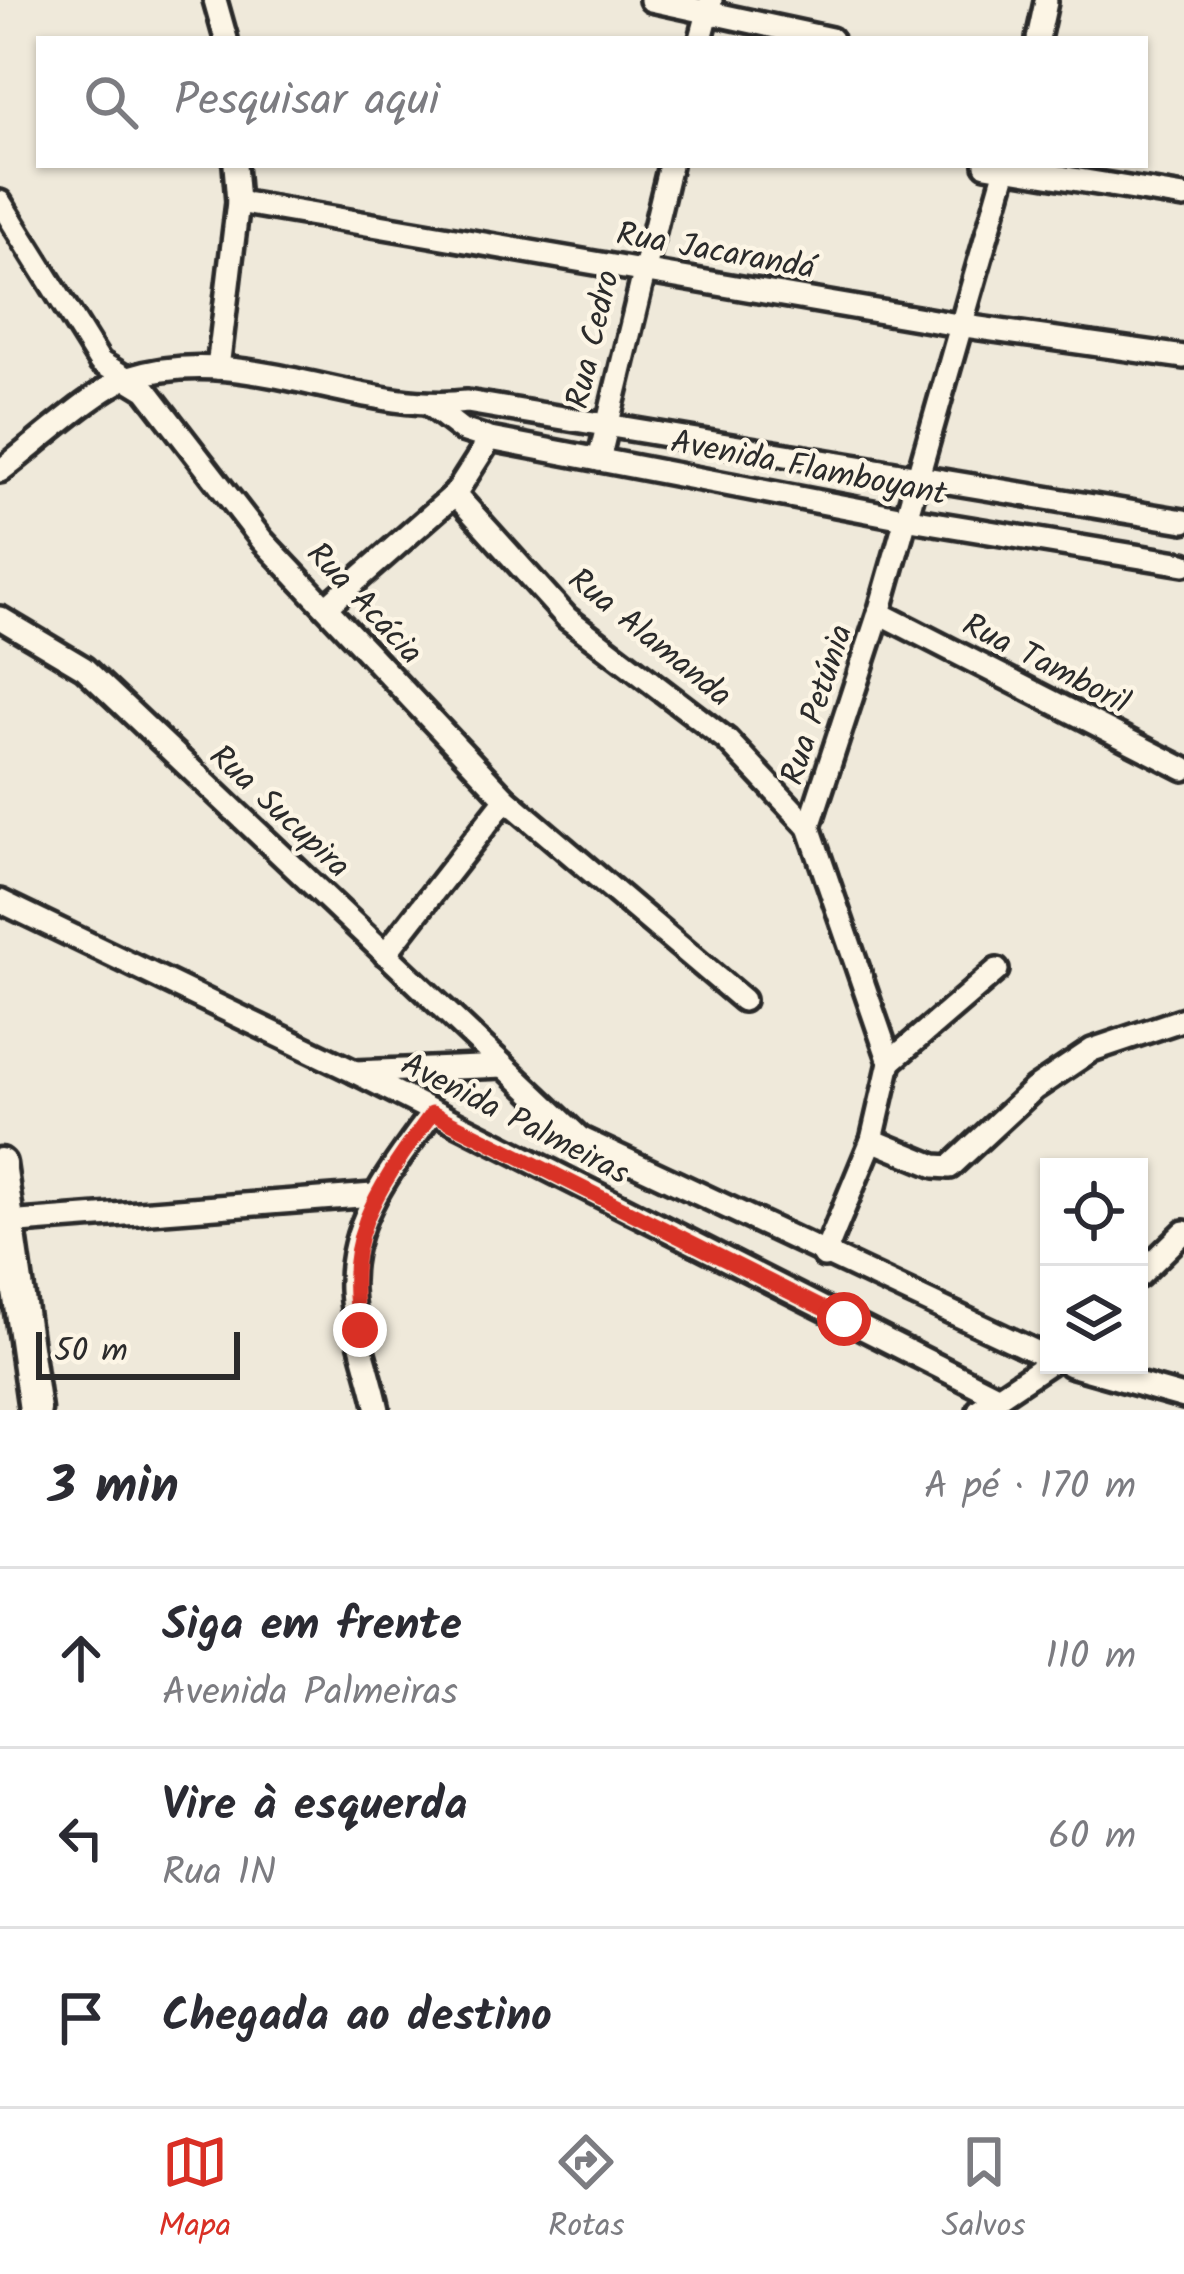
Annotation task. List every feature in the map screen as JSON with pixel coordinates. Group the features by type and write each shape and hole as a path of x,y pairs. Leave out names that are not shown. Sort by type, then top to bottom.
{"street":[{"path":"215,0 225,36"},
{"path":"651,0 710,6 820,36"},
{"path":"1039,36 1046,2"},
{"path":"702,36 710,6"},
{"path":"218,368 238,202 236,168"},
{"name":"Rua Cedro","path":"599,460 641,269 669,168"},
{"name":"Rua Petúnia","path":"890,1062 809,827 879,614 999,168"},
{"path":"1012,168 1184,197"},
{"name":"Rua Acácia","path":"0,202 100,362 146,390 262,540 506,799 743,1000"},
{"name":"Rua Jacarandá","path":"238,202 958,325 1184,358"},
{"name":"Avenida Flamboyant","path":"125,378 218,368 322,382 431,406 467,402 1184,520"},
{"path":"0,471 125,378"},
{"name":"Avenida Flamboyant","path":"431,406 462,430 490,439 904,518 1184,564"},
{"path":"326,607 455,494 490,439"},
{"name":"Rua Alamanda","path":"455,494 567,618 727,740 809,827"},
{"name":"Rua Tamboril","path":"879,614 1184,769"},
{"name":"Rua Sucupira","path":"0,617 84,668 504,1066"},
{"path":"386,954 506,799"},
{"name":"Avenida Palmeiras","path":"0,901 355,1072 1000,1396"},
{"path":"824,1256 872,1140 890,1062 997,970"},
{"path":"872,1140 934,1166 950,1167 1034,1089 1092,1050 1184,1019"},
{"path":"355,1072 504,1066"},
{"name":"Avenida Palmeiras","path":"504,1066 580,1138 629,1165 1040,1357"},
{"path":"378,1410 351,1290 358,1240 374,1195 432,1113"},
{"path":"0,1164 35,1410"},
{"path":"610,1202 629,1165"},
{"path":"7,1223 374,1195"},
{"path":"1148,1267 1184,1232"},
{"path":"979,1410 1040,1367"},
{"path":"1103,1374 1184,1396"}],"route":[{"path":"360,1330 351,1290 358,1240 374,1195 432,1113 844,1319"}]}
